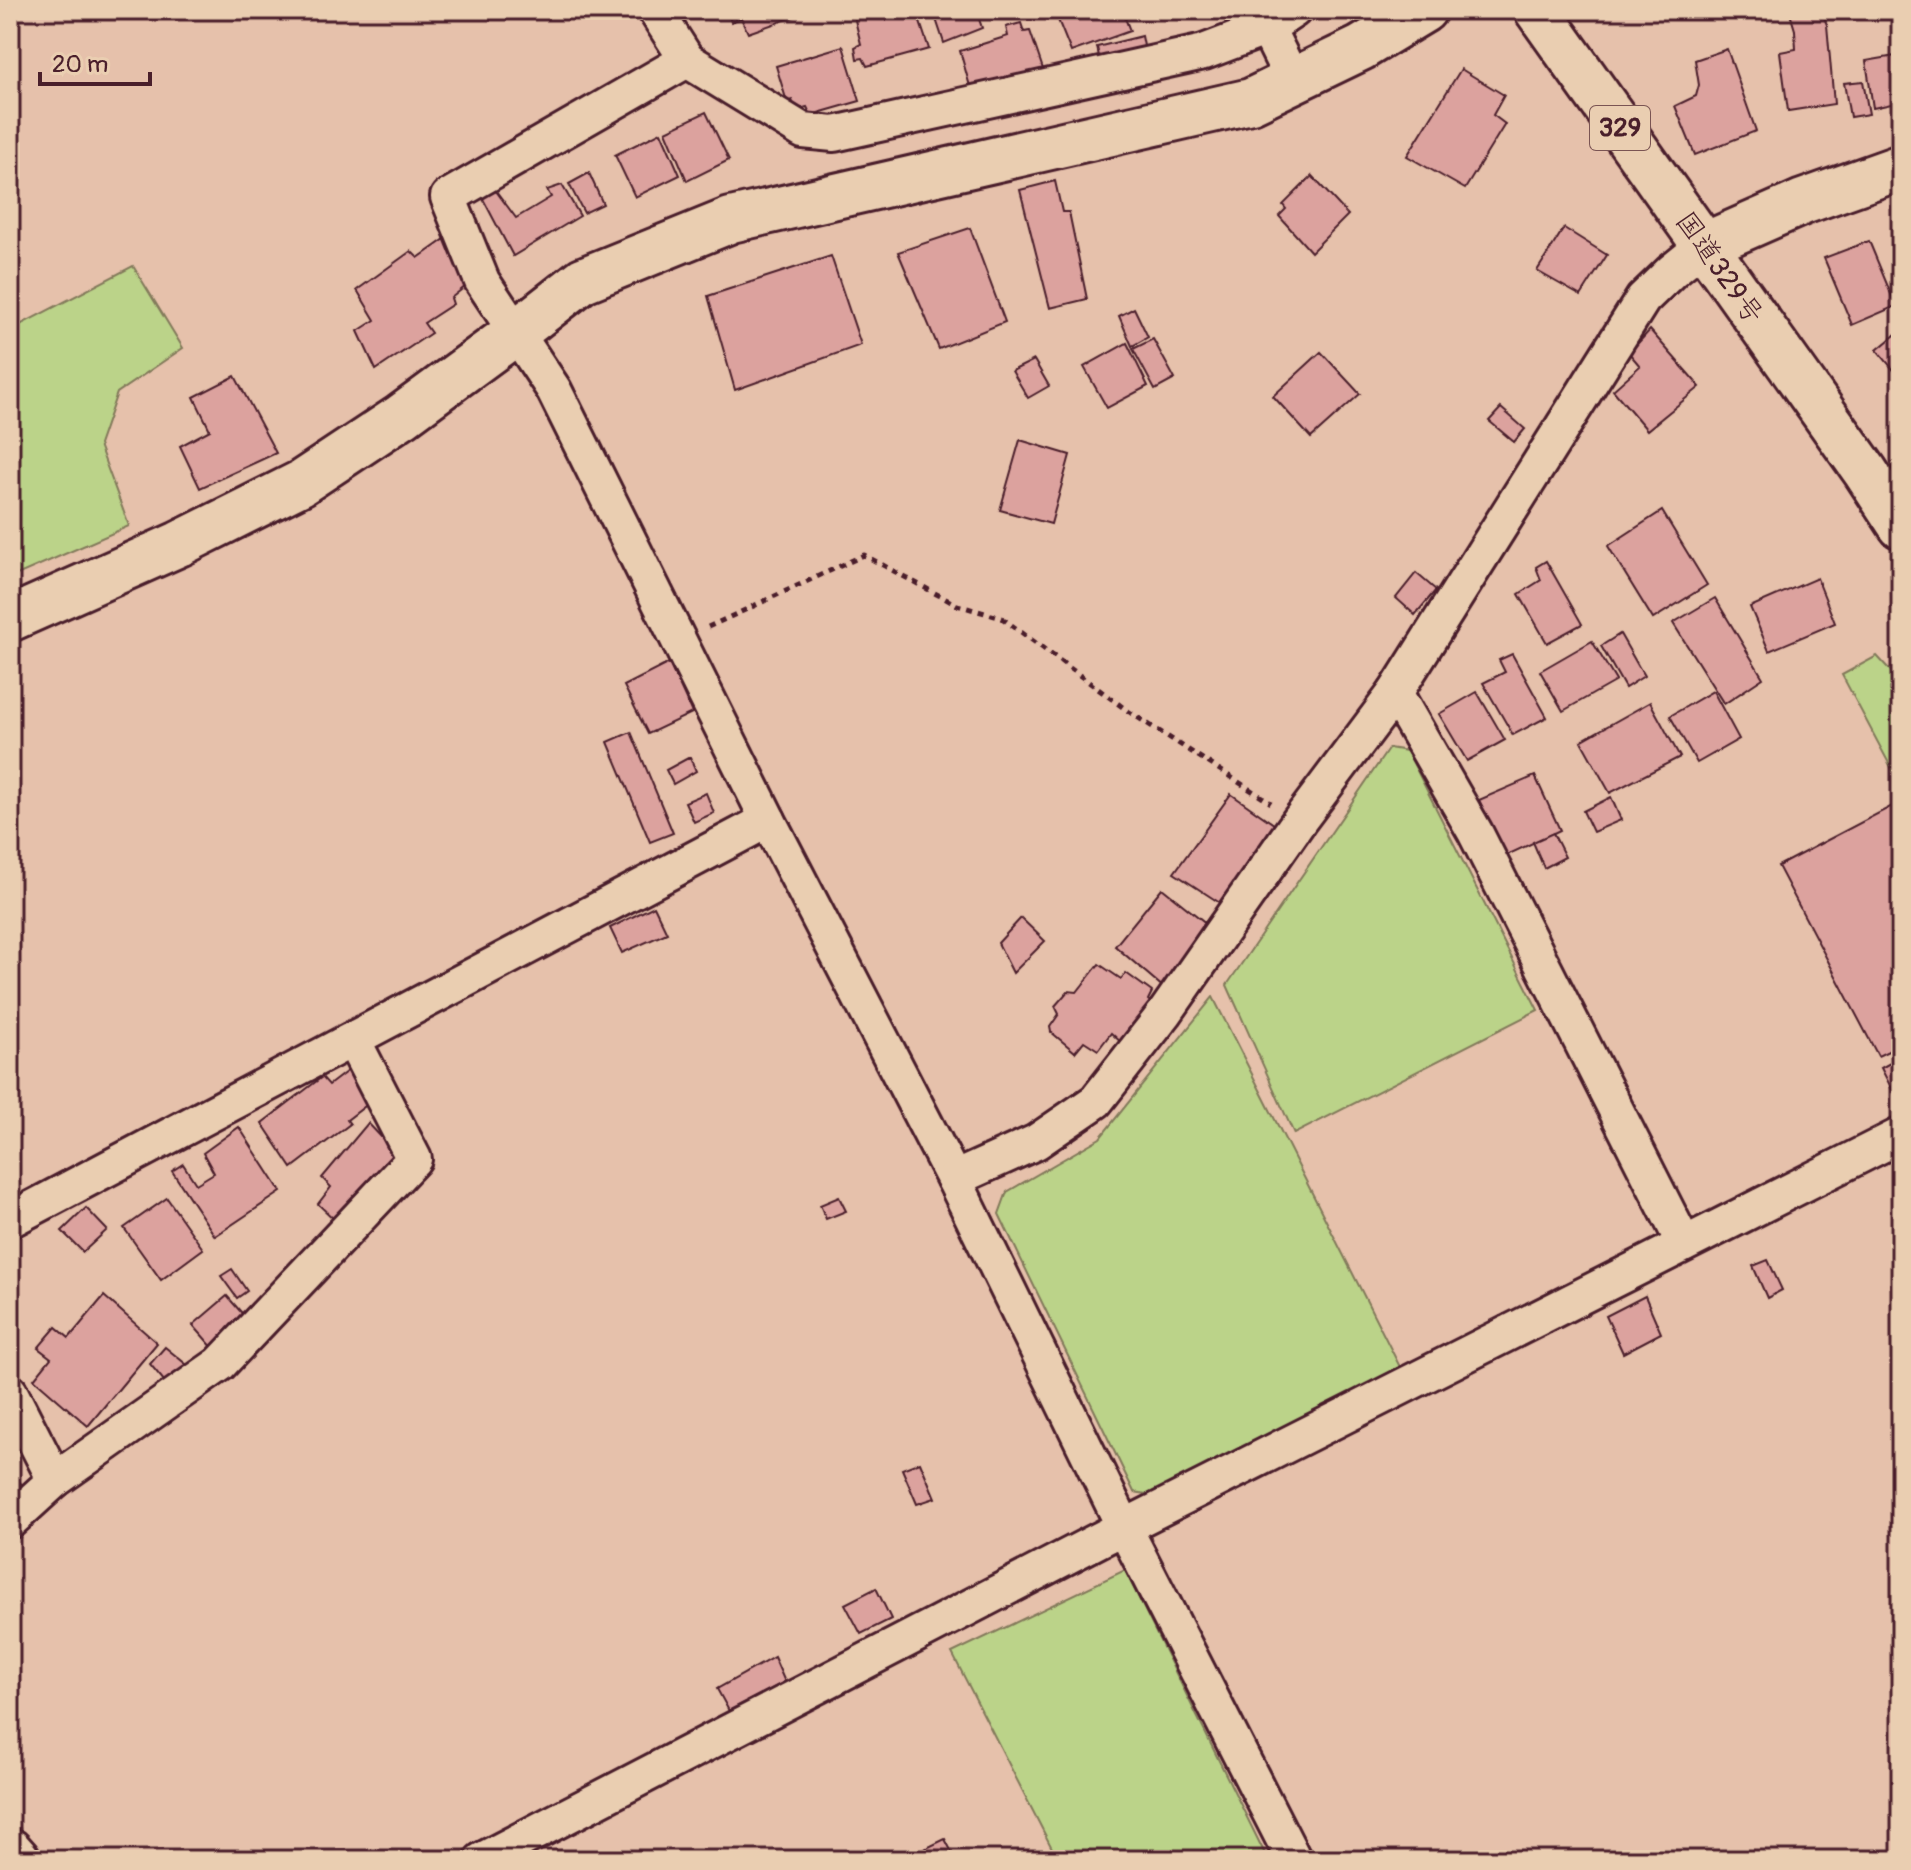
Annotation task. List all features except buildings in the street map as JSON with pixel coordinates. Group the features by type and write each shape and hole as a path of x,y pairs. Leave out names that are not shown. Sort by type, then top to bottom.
{"main road":[{"path":"10,619 179,544 301,483 402,416 583,280 731,220 1251,101 1361,48 1424,10"},
{"name":"国道329号","path":"1537,10 1901,526"},
{"path":"1703,246 1803,202 1901,167"},
{"path":"10,1851 18,1860"}],"street":[{"path":"655,10 687,60 803,131 834,134 1204,52 1281,19 1293,81"},
{"path":"687,60 448,197 482,281 554,390 768,820 954,1179 1124,1527 1294,1860"},
{"path":"954,1179 1036,1142 1096,1101 1165,1013 1299,821 1395,693 1643,299 1703,246"},
{"path":"1395,693 1475,832 1684,1244"},
{"path":"10,1220 768,820"},
{"path":"10,1521 55,1480 220,1364 414,1159 353,1040"},
{"path":"482,1860 1124,1527 1901,1135"},
{"path":"10,1392 55,1480"}],"path":[{"path":"678,641 864,555 957,605 1002,618 1128,711 1299,821"}],"green space":[{"path":"133,266 183,348 117,393 99,445 129,526 10,578 10,330"},
{"path":"1877,656 1901,682 1901,786 1842,675"},
{"path":"1389,748 1407,751 1538,1010 1294,1134 1227,985"},
{"path":"1213,997 1400,1367 1153,1495 1134,1492 999,1214 1007,1192 1100,1138"},
{"path":"1125,1570 1268,1860 1058,1860 952,1653"}]}
